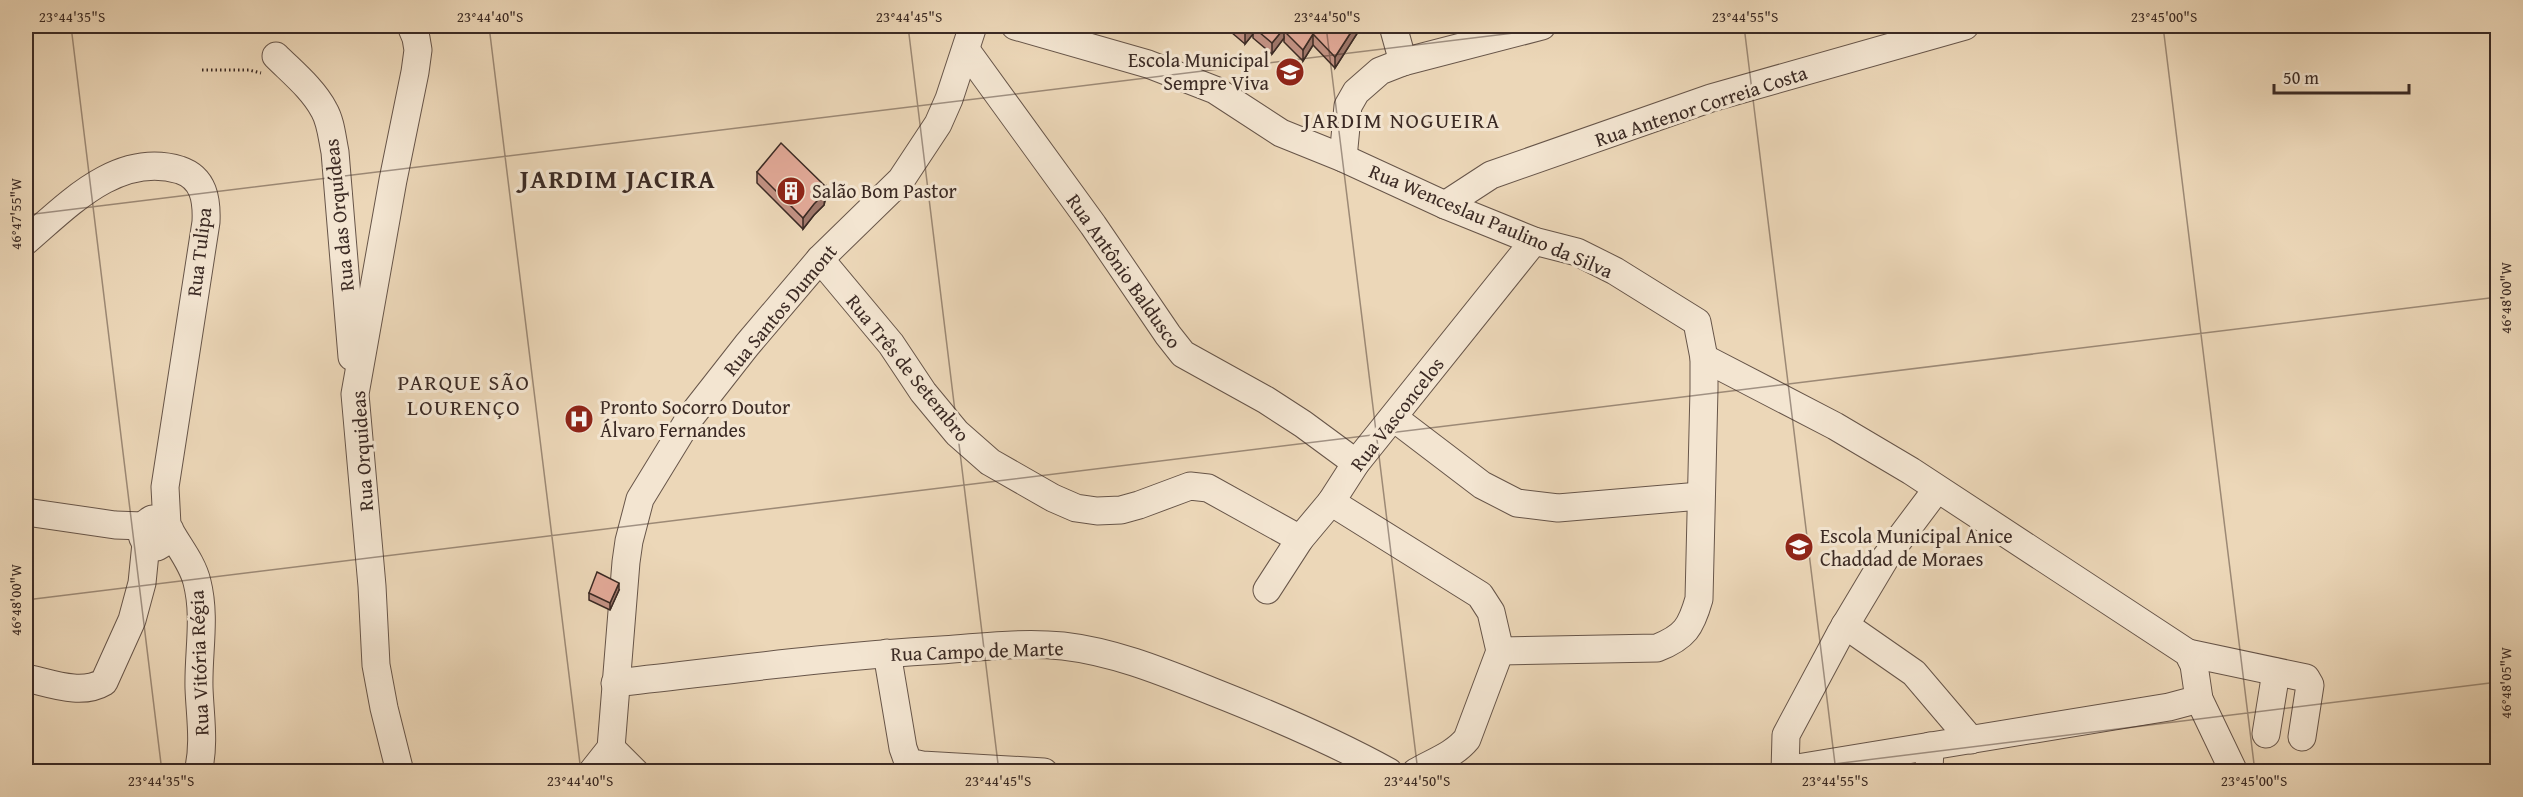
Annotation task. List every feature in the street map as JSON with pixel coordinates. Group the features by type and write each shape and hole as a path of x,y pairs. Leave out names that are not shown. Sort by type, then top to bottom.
{"street":[{"name":"Rua Orquideas","path":"400,771 376,665 372,586 355,394 393,180 415,72 418,50 411,26"},
{"name":"Rua Wenceslau Paulino da Silva","path":"1015,26 1148,64 1215,90 1281,133 1343,158 1445,205 1534,241 1577,252 1615,271 1696,322 1704,358 1699,599 1693,621 1683,634 1672,642 1657,648 1500,651"},
{"path":"1393,26 1403,62"},
{"path":"1343,158 1348,106 1356,92 1380,71 1403,62 1542,26"},
{"name":"Rua Antenor Correia Costa","path":"1445,205 1491,175 1711,98 1965,26"},
{"name":"Rua Santos Dumont","path":"610,748 628,540 640,499 690,419 747,345 820,259 901,180 938,124 970,38"},
{"name":"Rua Antônio Baldusco","path":"970,38 1168,335 1183,354 1266,400 1304,424 1356,463"},
{"name":"Rua das Orquídeas","path":"276,56 324,109 335,152 355,394"},
{"name":"Rua Tulipa","path":"26,241 82,193 106,178 129,168 168,166 184,171 198,181 204,193 206,222 157,540 132,620 104,682 97,687 75,688 26,678"},
{"name":"Rua Vasconcelos","path":"1267,591 1300,539 1331,502 1356,463 1534,241"},
{"name":"Rua Três de Setembro","path":"820,259 891,344 923,392 957,433 999,468 1053,498 1076,508 1097,511 1121,510 1190,486 1208,488 1300,539"},
{"path":"1704,358 1835,426 1911,471 2188,653 2306,678 2310,685 2302,737"},
{"path":"1394,418 1482,485 1517,503 1558,508 1700,496"},
{"path":"1937,489 1886,557 1845,625 1786,735 1785,771 1929,759 1971,740 2169,707 2199,699"},
{"path":"1331,502 1480,595 1491,612 1500,651 1467,739 1461,747 1416,771"},
{"path":"26,512 115,525 157,540"},
{"name":"Rua Vitória Régia","path":"157,540 198,583 201,622 199,687 202,734 198,771"},
{"path":"1845,625 1914,673 1971,740"},
{"name":"Rua Campo de Marte","path":"615,683 887,653 1062,646 1110,654 1159,670 1270,714 1346,748 1389,771"},
{"path":"887,653 903,748 908,762 922,765 1044,771"},
{"path":"2188,653 2194,665 2199,699 2234,771"},
{"path":"2266,734 2276,672"},
{"path":"591,771 610,748 635,771"}],"path":[{"path":"26,104 29,62 27,26"},
{"path":"202,70 249,70 301,82"}],"building":[{"path":"1237,26 1251,26 1245,33"},
{"path":"1254,26 1286,26 1272,43"},
{"path":"1287,26 1355,26 1335,57 1313,34 1303,50 1284,31"},
{"name":"Salão Bom Pastor","path":"781,143 826,187 824,194 803,218 757,172"},
{"path":"597,572 619,583 610,603 589,593"},
{"path":"1213,768 1214,771 1195,771"}],"place":[{"name":"Escola Municipal Sempre Viva","path":"1290,72"},
{"name":"Salão Bom Pastor","path":"791,191"},
{"name":"Pronto Socorro Doutor Álvaro Fernandes","path":"579,419"},
{"name":"Escola Municipal Anice Chaddad de Moraes","path":"1799,547"}],"district":[{"name":"JARDIM NOGUEIRA","path":"1402,120"},
{"name":"JARDIM JACIRA","path":"618,179"},
{"name":"PARQUE SÃO LOURENÇO","path":"464,394"}]}
